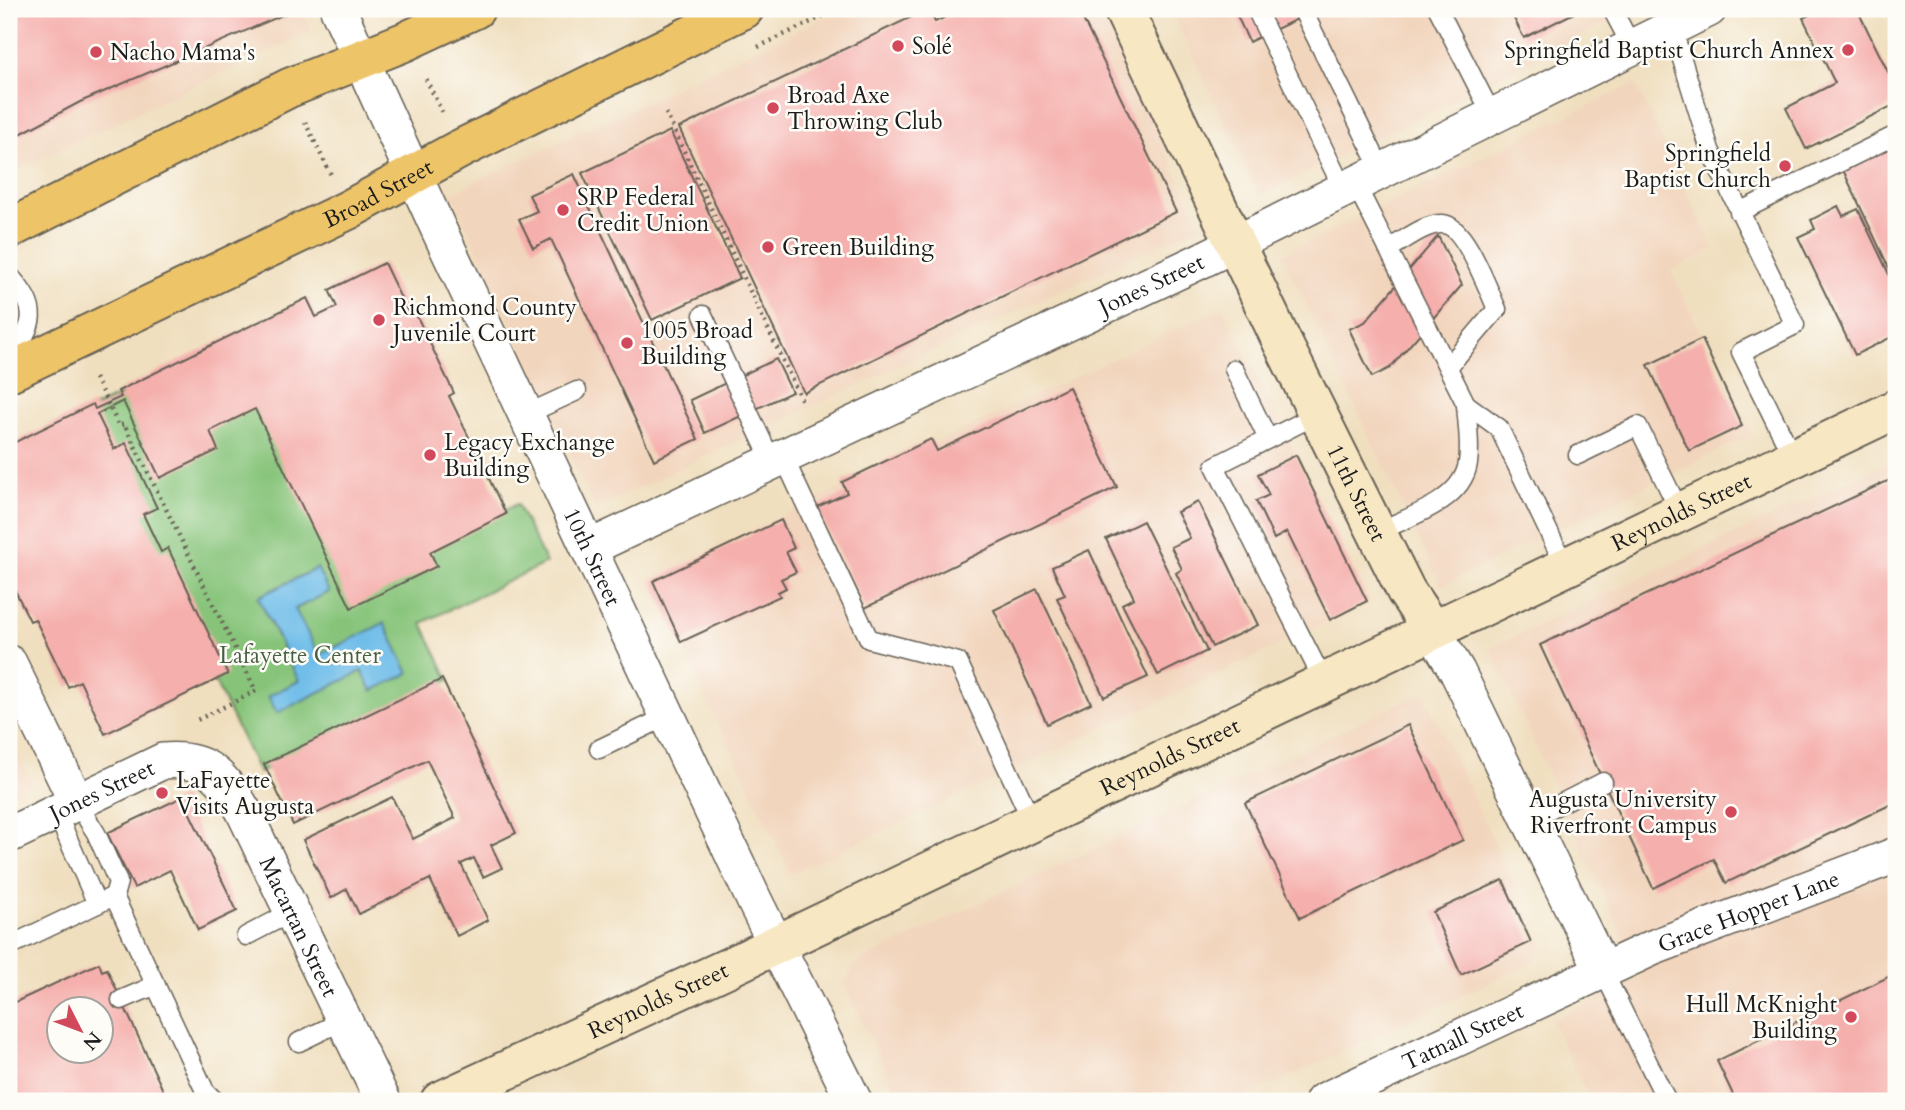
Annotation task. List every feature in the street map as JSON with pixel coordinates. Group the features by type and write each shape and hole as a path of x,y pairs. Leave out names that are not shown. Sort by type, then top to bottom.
{"main road":[{"path":"9,229 289,88 475,9"},
{"name":"Broad Street","path":"9,372 319,225 414,174 744,9"},
{"name":"11th Street","path":"1123,9 1318,414 1406,591 1432,631"},
{"name":"Reynolds Street","path":"440,1101 777,944 1896,409"}],"street":[{"name":"10th Street","path":"338,9 755,902 854,1101"},
{"name":"Jones Street","path":"589,548 1237,244 1709,9"},
{"name":"11th Street","path":"1432,631 1457,671 1603,971"},
{"path":"9,663 66,808"},
{"name":"Jones Street","path":"9,835 163,761 182,760 199,764"},
{"name":"Macartan Street","path":"199,764 215,773 230,789 243,810 383,1101"},
{"name":"Grace Hopper Lane","path":"1603,971 1652,948 1896,855"},
{"name":"Tatnall Street","path":"1322,1101 1603,971"}],"lane":[{"path":"1255,9 1361,183"},
{"path":"1302,9 1361,183 1388,249 1466,404 1468,464 1463,481 1450,495 1377,532"},
{"path":"1437,9 1493,117"},
{"path":"1612,9 1632,47"},
{"path":"1672,27 1710,150 1796,325 1741,352 1793,457"},
{"path":"1739,212 1896,135"},
{"path":"1388,249 1430,226 1445,224 1455,229 1465,242 1497,309 1448,367"},
{"path":"9,275 24,295 31,321 26,335 9,358"},
{"path":"703,315 869,639 958,662 1032,821"},
{"path":"1234,369 1268,439"},
{"path":"527,414 578,391"},
{"path":"1466,404 1499,428 1565,566"},
{"path":"1318,414 1215,466 1324,682"},
{"path":"1578,455 1638,426 1680,512"},
{"path":"599,749 668,716"},
{"path":"1530,820 1603,782"},
{"path":"66,808 96,833 118,882 114,896 210,1096"},
{"path":"66,808 97,904"},
{"path":"9,946 114,896"},
{"path":"246,936 292,912"},
{"path":"1603,971 1667,1101"},
{"path":"121,1000 156,985"},
{"path":"299,1042 344,1020"}],"path":[{"path":"426,79 442,112"},
{"path":"301,113 337,187"},
{"path":"666,113 802,401"},
{"path":"95,378 119,426 124,424 256,691 195,721"}],"shaded area":[{"path":"9,9 302,9 312,31 9,173"},
{"path":"842,9 1102,9 1200,226 595,508 451,193"},
{"path":"1170,9 1635,9 1260,196"},
{"path":"1635,83 1714,249 1671,271 1751,435 1441,586 1282,255"},
{"path":"1222,307 1371,602 791,874 649,579"},
{"name":"Augusta University Riverfront Campus","path":"1896,459 1896,1101 1590,1101 1551,1020 1642,977 1490,648"},
{"path":"1423,692 1542,943 1533,962 1237,1101 900,1101 845,985 856,962"},
{"path":"9,735 33,785 9,796"}],"green space":[{"name":"Lafayette Center","path":"126,392 261,400 351,585 517,504 546,563 422,623 449,680 259,773 84,412"}],"water":[{"path":"317,568 329,592 295,609 319,655 384,623 409,673 372,691 362,671 277,713 268,696 299,681 258,597"}],"building":[{"path":"9,9 292,11 80,102 9,140"},
{"path":"928,9 935,22 963,9 1078,9 1176,212 804,393 679,128"},
{"path":"1234,9 1318,9 1249,42"},
{"path":"1509,9 1582,9 1524,38"},
{"name":"Springfield Baptist Church Annex","path":"1822,9 1857,9 1896,88 1896,104 1806,149 1786,108 1835,83 1803,18"},
{"path":"670,131 740,278 652,320 582,173"},
{"path":"1896,145 1896,283 1843,170"},
{"name":"1005 Broad Building","path":"574,174 698,439 654,460 551,239 533,248 519,219 537,211 529,195"},
{"path":"1838,206 1843,216 1858,209 1896,289 1896,335 1855,355 1798,237 1815,229 1811,220"},
{"path":"1438,236 1462,285 1390,368 1372,377 1349,329 1365,322"},
{"path":"384,263 407,311 413,308 454,393 449,396 506,514 430,552 437,566 351,608 255,409 210,431 218,450 160,478 123,401 97,414 114,449 126,443 157,508 143,514 161,552 168,548 228,674 105,734 80,681 68,687 35,619 30,621 9,578 9,568 12,567 9,561 9,445 93,404 95,409 121,397 118,391 307,298 316,317 337,307 329,290"},
{"path":"1702,339 1742,426 1689,451 1648,365"},
{"path":"776,359 792,392 705,433 690,400"},
{"path":"1069,387 1117,487 865,608 817,507 847,493 842,482 931,439 937,451"},
{"path":"1296,455 1367,601 1330,620 1287,532 1274,539 1256,501 1269,495 1258,474"},
{"path":"1896,477 1896,802 1726,883 1714,859 1653,888 1540,645"},
{"path":"1198,502 1258,625 1212,647 1176,573 1182,569 1171,547 1190,538 1177,512"},
{"path":"781,520 794,548 786,552 796,572 781,579 786,588 778,592 780,596 681,642 653,581"},
{"path":"1143,521 1207,651 1158,675 1122,604 1134,598 1106,539"},
{"path":"1089,550 1148,677 1104,697 1057,598 1065,595 1052,567"},
{"path":"1037,589 1091,703 1047,724 994,610"},
{"path":"442,679 516,833 491,845 502,868 483,877 474,858 461,864 488,920 457,936 430,879 359,914 347,889 331,898 303,840 392,797 413,839 455,818 427,760 293,825 264,764"},
{"path":"1408,725 1463,840 1300,918 1245,803"},
{"path":"182,797 237,911 198,930 170,870 134,888 107,833"},
{"path":"1503,880 1531,942 1461,975 1433,912"},
{"path":"99,963 102,971 107,969 168,1101 9,1101 9,1005"},
{"name":"Hull McKnight Building","path":"1896,973 1896,1101 1736,1101 1717,1061"}],"place":[{"name":"Solé","path":"898,46"},
{"name":"Springfield Baptist Church Annex","path":"1848,50"},
{"name":"Nacho Mama's","path":"96,52"},
{"name":"Broad Axe Throwing Club","path":"773,108"},
{"name":"Springfield Baptist Church","path":"1785,166"},
{"name":"SRP Federal Credit Union","path":"563,210"},
{"name":"Green Building","path":"768,247"},
{"name":"Richmond County Juvenile Court","path":"379,320"},
{"name":"1005 Broad Building","path":"627,343"},
{"name":"Legacy Exchange Building","path":"430,455"},
{"name":"LaFayette Visits Augusta","path":"162,793"},
{"name":"Augusta University Riverfront Campus","path":"1731,812"},
{"name":"Hull McKnight Building","path":"1851,1017"}]}
